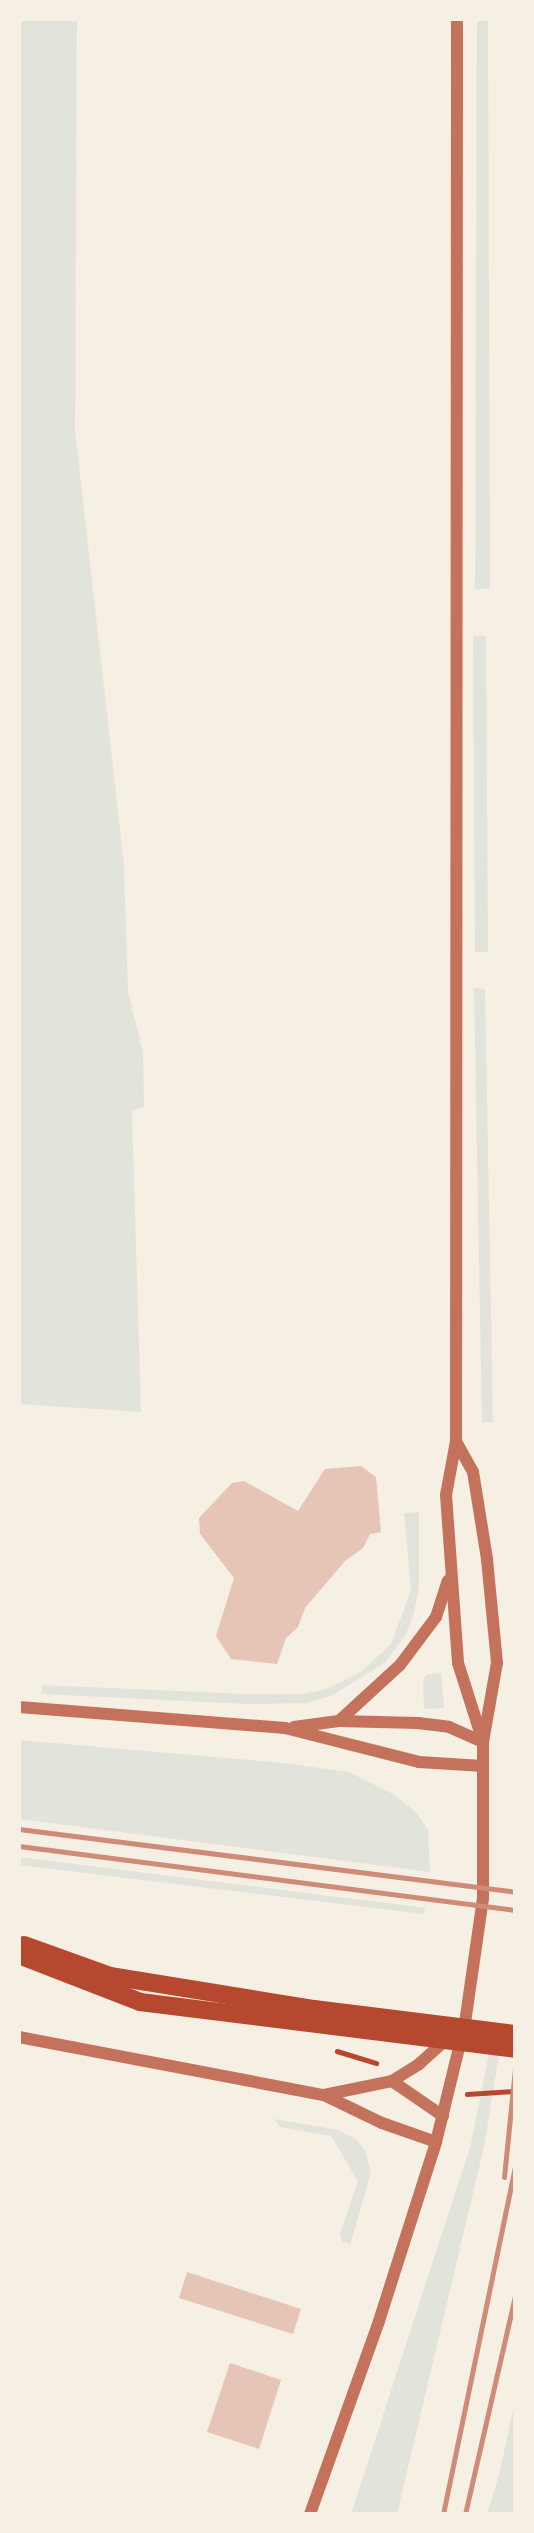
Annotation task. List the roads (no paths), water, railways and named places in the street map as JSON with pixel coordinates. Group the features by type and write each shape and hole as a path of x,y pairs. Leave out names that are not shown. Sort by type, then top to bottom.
{"main road":[{"path":"19,1943 110,1976 515,2049"},
{"path":"19,1955 80,1981 140,2002 400,2028 515,2034"}],"street":[{"path":"457,19 456,1441 446,1495 458,1663 483,1742"},
{"path":"310,2514 379,2321 436,2142 466,2023 483,1898 483,1742 497,1662 487,1559 473,1472 456,1441"},
{"path":"340,1721 400,1665 436,1617 450,1578"},
{"path":"19,1707 285,1728 419,1762 483,1766"},
{"path":"285,1728 340,1721 449,1727 483,1742"},
{"path":"324,2095 392,2081 419,2064 466,2023"},
{"path":"19,2037 324,2095 382,2123 436,2142"},
{"path":"392,2081 443,2116"}],"railway":[{"path":"19,1829 515,1892"},
{"path":"19,1846 515,1910"},
{"path":"504,2177 515,2069"},
{"path":"443,2514 515,2165"},
{"path":"465,2514 515,2296"}]}
